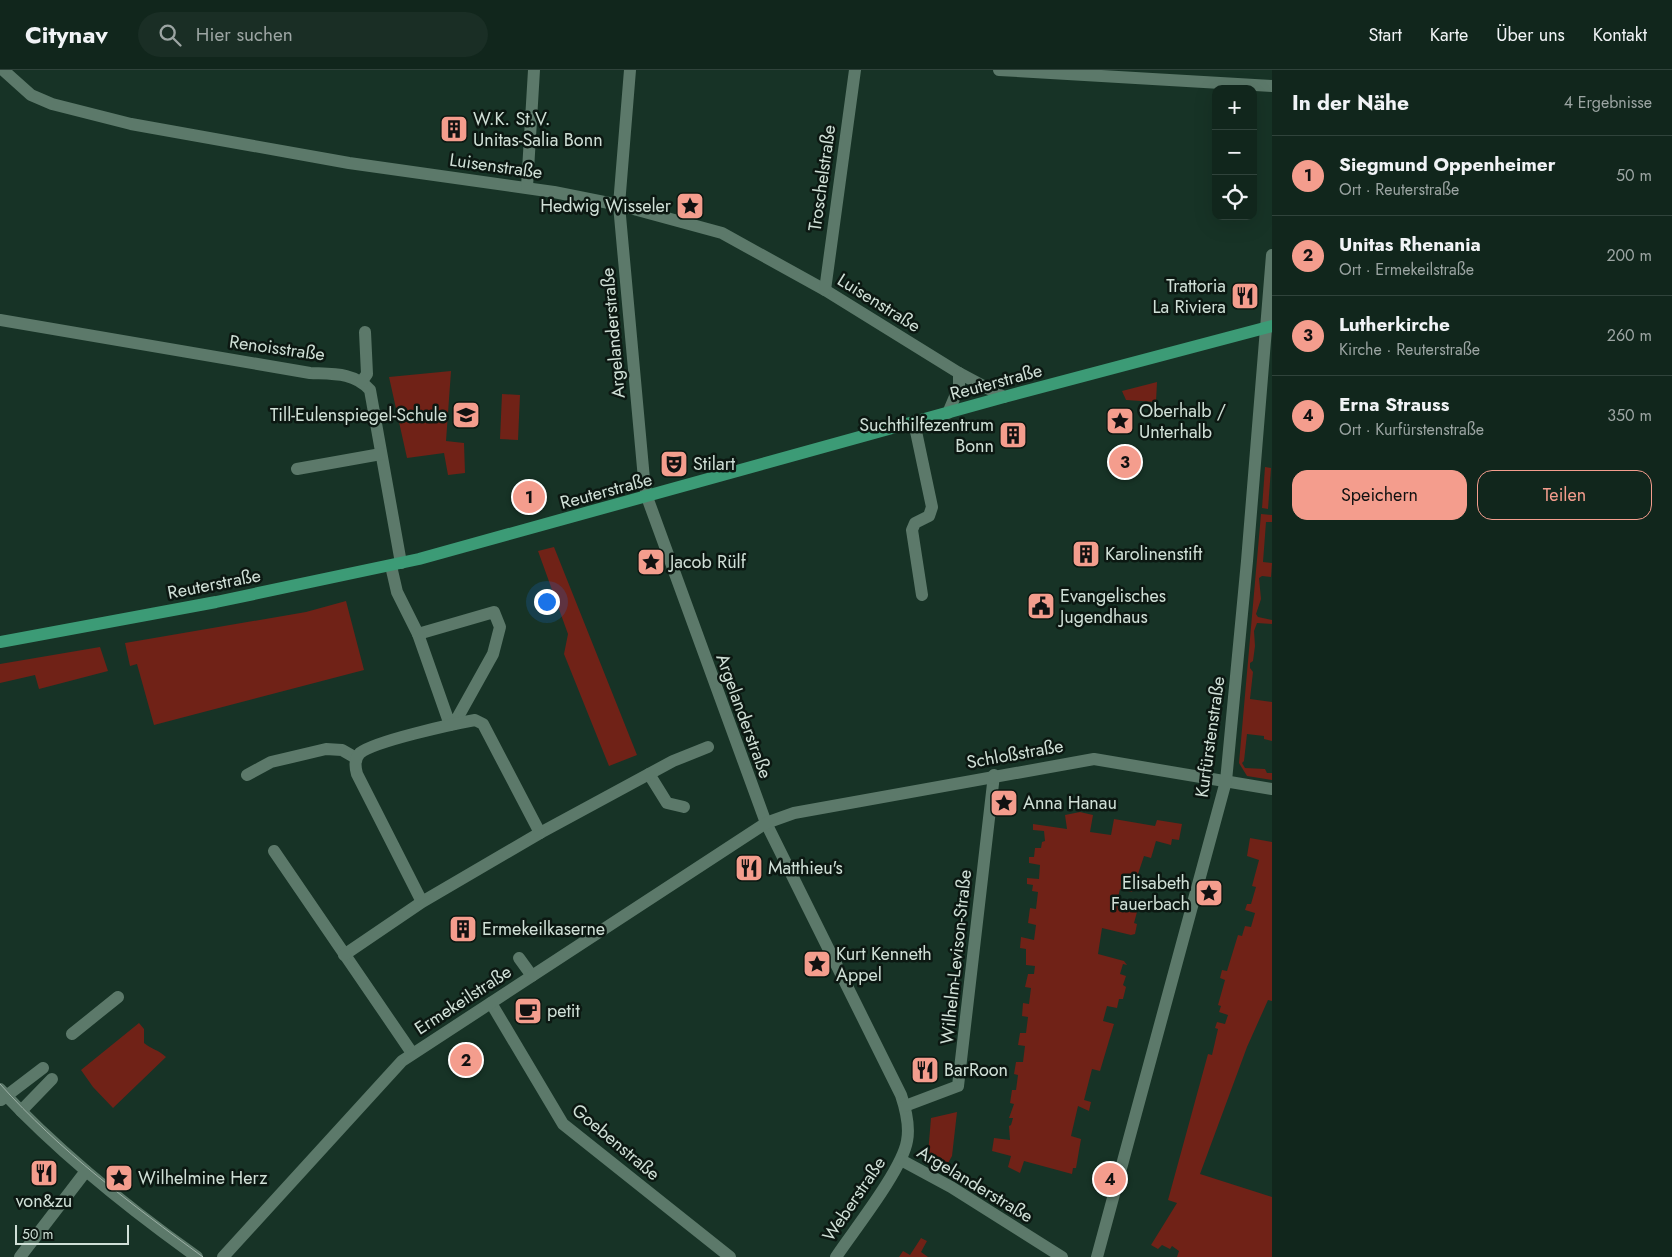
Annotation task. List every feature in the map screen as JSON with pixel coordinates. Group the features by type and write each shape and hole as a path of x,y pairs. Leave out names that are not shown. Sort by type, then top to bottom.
{"main road":[{"name":"Reuterstraße","path":"0,642 216,602 396,564 648,497 1004,397 1270,327"}],"street":[{"path":"527,187 534,70"},
{"name":"Argelanderstraße","path":"630,70 619,206 642,465 648,497 766,822 905,1106 908,1139 901,1160 951,1187 1062,1257"},
{"name":"Troschelstraße","path":"825,290 854,70"},
{"path":"998,70 1272,86"},
{"name":"Luisenstraße","path":"7,72 31,95 52,104 130,124 349,163 527,187 619,206 722,233 825,290 959,373 1004,397"},
{"name":"Kurfürstenstraße","path":"1097,1257 1226,781 1270,327 1272,255"},
{"name":"Renoisstraße","path":"0,320 310,373 347,375 362,381"},
{"path":"365,332 367,374 362,381 370,390 381,454 396,564 399,613"},
{"path":"948,413 959,387 959,373"},
{"path":"914,422 932,508 929,516 915,523 912,530 922,596"},
{"path":"297,469 381,454"},
{"path":"397,592 418,634 452,725"},
{"path":"418,634 494,612 500,627 493,654 452,725"},
{"path":"422,902 357,774 356,758 361,752 378,744 475,720 483,724 540,833"},
{"path":"344,955 422,902 540,833 673,761 708,747"},
{"path":"247,775 271,762 326,748 342,750 356,758"},
{"name":"Schloßstraße","path":"766,822 794,813 994,775 1094,759 1272,789"},
{"path":"649,774 667,803 684,807"},
{"name":"Wilhelm-Levison-Straße","path":"905,1106 958,1086 994,775"},
{"name":"Ermekeilstraße","path":"223,1257 396,1067 412,1053 766,822"},
{"path":"274,851 412,1053"},
{"path":"519,958 532,976"},
{"path":"72,1034 118,997"},
{"name":"Goebenstraße","path":"491,1003 563,1124 730,1257"},
{"path":"43,1068 2,1095 86,1171 142,1217 197,1257"},
{"path":"21,1111 52,1079"},
{"name":"Weberstraße","path":"836,1257 901,1160"},
{"path":"20,1257 86,1171"}],"shaded area":[{"path":"451,371 446,441 464,443 465,473 448,475 444,453 407,458 389,377"},
{"path":"1157,382 1156,402 1126,400 1122,391"},
{"path":"502,394 520,395 518,440 500,439"},
{"path":"1265,467 1271,468 1268,509 1262,508"},
{"path":"1261,514 1272,515 1272,522 1266,522 1263,562 1272,563 1271,577 1262,576 1259,578 1261,599 1256,614 1258,617 1272,620 1272,624 1257,623 1254,631 1255,646 1253,661 1250,663 1250,668 1253,672 1250,699 1272,702 1272,741 1264,739 1264,736 1247,734 1244,761 1242,763 1245,768 1265,769 1267,773 1272,773 1272,780 1247,776 1239,763"},
{"path":"554,547 637,755 609,766 564,654 568,634 538,551"},
{"path":"346,601 364,670 154,725 137,664 130,666 125,643 306,612"},
{"path":"100,647 108,671 39,689 35,675 0,683 0,664"},
{"path":"1080,812 1093,815 1090,832 1111,835 1114,819 1155,826 1157,820 1182,824 1179,840 1172,839 1171,845 1156,841 1151,858 1144,856 1132,892 1120,889 1117,902 1135,907 1137,912 1134,923 1137,924 1135,934 1131,935 1102,928 1098,954 1124,961 1127,965 1123,964 1120,974 1126,976 1123,985 1126,987 1123,999 1119,999 1117,1008 1107,1006 1103,1021 1114,1024 1100,1071 1092,1069 1084,1100 1091,1102 1089,1111 1078,1106 1071,1136 1081,1139 1076,1168 1073,1168 1072,1174 1024,1161 1020,1173 1008,1167 1011,1156 992,1151 994,1138 1010,1140 1009,1126 1013,1118 1009,1118 1014,1104 1010,1103 1012,1090 1016,1090 1018,1075 1014,1074 1016,1062 1023,1062 1025,1046 1018,1045 1020,1033 1026,1033 1028,1017 1022,1016 1023,1003 1029,1004 1031,988 1025,987 1028,974 1034,974 1035,966 1026,965 1026,949 1020,948 1021,937 1034,940 1036,925 1028,923 1030,908 1036,909 1038,892 1032,891 1033,885 1027,884 1027,878 1039,879 1040,865 1029,863 1029,857 1034,857 1035,848 1041,848 1042,842 1045,841 1044,831 1033,830 1033,824 1067,829 1065,815"},
{"path":"1250,838 1272,842 1272,1001 1268,1000 1247,1047 1200,1174 1272,1197 1272,1257 1177,1257 1179,1251 1172,1246 1170,1249 1162,1245 1158,1249 1151,1245 1177,1203 1168,1200 1208,1054 1212,1055 1218,1029 1215,1028 1217,1022 1225,1024 1228,1015 1219,1012 1221,1006 1218,1005 1225,980 1220,978 1222,970 1227,971 1238,935 1242,936 1245,926 1251,927 1255,913 1245,910 1247,904 1251,904 1256,887 1252,886 1259,860 1247,856"},
{"path":"139,1023 144,1029 144,1043 166,1057 113,1108 93,1087 81,1070"},
{"path":"957,1112 952,1156 947,1165 928,1154 931,1118"},
{"path":"921,1238 927,1241 921,1252 928,1257 899,1257 903,1251 910,1255"}],"tram line":[{"path":"0,1084 47,1132 97,1176 203,1257"}],"place":[{"name":"W.K. St.V. Unitas-Salia Bonn","path":"454,129"},
{"name":"Hedwig Wisseler","path":"690,206"},
{"name":"Trattoria La Riviera","path":"1245,296"},
{"name":"Till-Eulenspiegel-Schule","path":"466,415"},
{"name":"Oberhalb / Unterhalb","path":"1120,421"},
{"name":"Suchthilfezentrum Bonn","path":"1013,435"},
{"name":"Lutherkirche","path":"1125,462"},
{"name":"Stilart","path":"674,464"},
{"name":"Siegmund Oppenheimer","path":"529,497"},
{"name":"Karolinenstift","path":"1086,554"},
{"name":"Jacob Rülf","path":"651,562"},
{"name":"Evangelisches Jugendhaus","path":"1041,606"},
{"name":"Anna Hanau","path":"1004,803"},
{"name":"Matthieu's","path":"749,868"},
{"name":"Elisabeth Fauerbach","path":"1209,893"},
{"name":"Ermekeilkaserne","path":"463,929"},
{"name":"Kurt Kenneth Appel","path":"817,964"},
{"name":"petit","path":"528,1011"},
{"name":"Unitas Rhenania","path":"466,1060"},
{"name":"BarRoon","path":"925,1070"},
{"name":"von&zu","path":"44,1173"},
{"name":"Wilhelmine Herz","path":"119,1178"},
{"name":"Erna Strauss","path":"1110,1179"}]}
